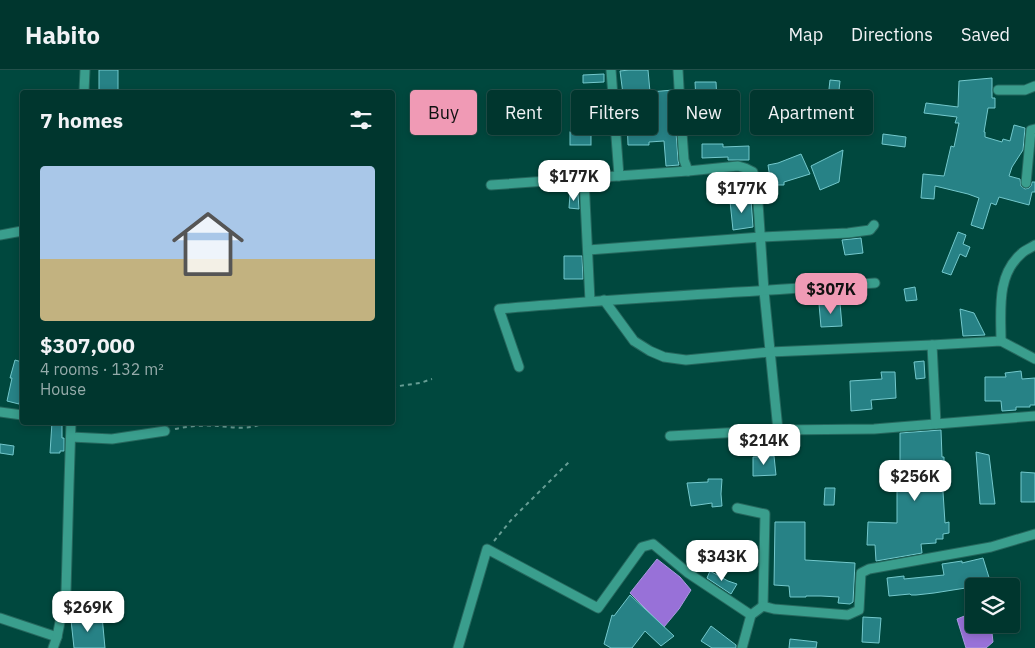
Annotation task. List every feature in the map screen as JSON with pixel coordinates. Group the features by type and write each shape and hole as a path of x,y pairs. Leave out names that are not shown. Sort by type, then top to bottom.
{"street":[{"path":"84,90 85,70"},
{"path":"610,70 619,176"},
{"path":"678,70 684,160 688,171"},
{"path":"998,90 1024,90 1035,86"},
{"path":"1026,183 1031,130 1035,129"},
{"path":"491,185 738,166 753,172 757,188 764,291 778,430"},
{"path":"584,179 590,301"},
{"path":"588,250 761,237 848,233 870,230 874,225"},
{"path":"0,235 20,231"},
{"path":"1002,341 1001,293 1008,269 1022,253 1035,245"},
{"path":"519,367 499,308 875,283"},
{"path":"604,300 634,341 664,357 686,360 770,352 1002,341 1035,359"},
{"path":"932,345 936,424"},
{"path":"0,412 20,414"},
{"path":"670,436 778,430 874,428 1035,416"},
{"path":"53,648 66,592 71,425"},
{"path":"71,437 112,439 165,431"},
{"path":"737,508 765,514 762,606 751,615 742,648"},
{"path":"762,606 774,609 848,615 859,610 861,573 869,569 991,546 1035,534"},
{"path":"458,648 487,549 598,608 642,547 653,544 688,573 751,615"},
{"path":"0,618 57,637"}],"path":[{"path":"395,387 420,383 432,379"},
{"path":"165,431 187,427 218,426 236,428 261,425"},
{"path":"487,549 512,519 570,461"}],"shaded area":[{"path":"657,559 680,577 691,590 679,609 664,627 630,593"},
{"path":"965,616 965,633 992,633 993,642 986,648 966,648 957,619"}],"building":[{"path":"99,70 118,70 118,90 99,90"},
{"path":"648,70 650,90 622,90 620,71"},
{"path":"604,74 604,82 583,83 583,75"},
{"path":"992,78 992,98 995,98 995,108 988,108 984,132 985,137 1002,142 1003,139 1010,141 1014,125 1025,128 1023,150 1012,167 1009,176 1020,179 1021,186 1025,189 1031,186 1032,182 1035,182 1035,192 1032,192 1029,205 999,197 996,205 991,203 983,229 971,225 979,198 935,186 934,199 921,198 923,174 944,176 951,146 954,147 959,123 955,123 957,117 924,113 926,103 958,107 959,81"},
{"path":"830,80 840,81 839,90 829,90"},
{"path":"695,82 716,82 716,90 695,90"},
{"path":"668,90 668,135 676,135 679,165 666,166 664,141 649,142 649,145 628,145 628,135 658,135 658,91"},
{"path":"570,132 571,135 591,135 591,145 570,145"},
{"path":"883,134 906,137 905,147 882,144"},
{"path":"702,144 723,144 723,147 749,146 749,160 728,160 728,157 702,158"},
{"path":"843,150 839,182 820,190 811,166"},
{"path":"801,154 810,174 784,182 784,185 771,185 768,165"},
{"path":"570,194 578,194 579,209 569,208"},
{"path":"751,199 753,227 733,230 730,201"},
{"path":"958,232 966,235 963,244 970,247 966,257 960,254 951,275 942,272"},
{"path":"861,238 863,253 845,255 842,240"},
{"path":"564,256 582,256 583,279 564,279"},
{"path":"915,287 917,300 906,301 904,289"},
{"path":"840,303 842,326 821,327 819,304"},
{"path":"960,309 974,313 985,335 963,336"},
{"path":"15,360 20,361 19,404 7,401 12,378 10,378"},
{"path":"924,361 925,378 916,379 914,362"},
{"path":"1021,371 1022,379 1035,378 1035,405 1016,407 1016,410 1002,411 1001,401 985,401 985,377 1006,377 1005,373"},
{"path":"881,372 895,372 896,398 871,400 872,409 851,411 850,381 882,379"},
{"path":"52,425 62,425 64,451 50,453"},
{"path":"941,430 942,457 944,457 944,476 942,476 945,523 949,522 949,533 943,534 943,539 936,539 936,543 921,544 922,553 876,561 875,545 867,545 868,522 897,523 897,490 912,491 912,489 926,488 926,470 900,468 900,433"},
{"path":"0,444 14,446 13,455 0,453"},
{"path":"976,452 989,455 995,504 980,504"},
{"path":"774,456 776,475 753,476 753,457"},
{"path":"1021,472 1035,473 1035,502 1021,502"},
{"path":"708,479 722,479 722,506 712,507 712,503 691,506 687,483 708,482"},
{"path":"825,488 835,488 834,505 824,505"},
{"path":"775,522 805,522 805,560 855,563 853,602 850,604 838,603 839,597 790,597 789,586 774,585"},
{"path":"983,558 989,578 965,578 965,588 916,595 889,596 887,578 904,576 904,579 944,575 942,564 962,561 962,563"},
{"path":"710,571 737,584 731,594 707,578"},
{"path":"630,595 674,636 661,646 645,631 632,648 611,648 604,644 612,615 614,616"},
{"path":"102,616 105,648 74,648 71,620"},
{"path":"863,617 881,618 879,643 862,642"},
{"path":"711,626 736,645 736,648 712,648 701,641"},
{"path":"790,639 817,642 816,648 789,648"}]}
